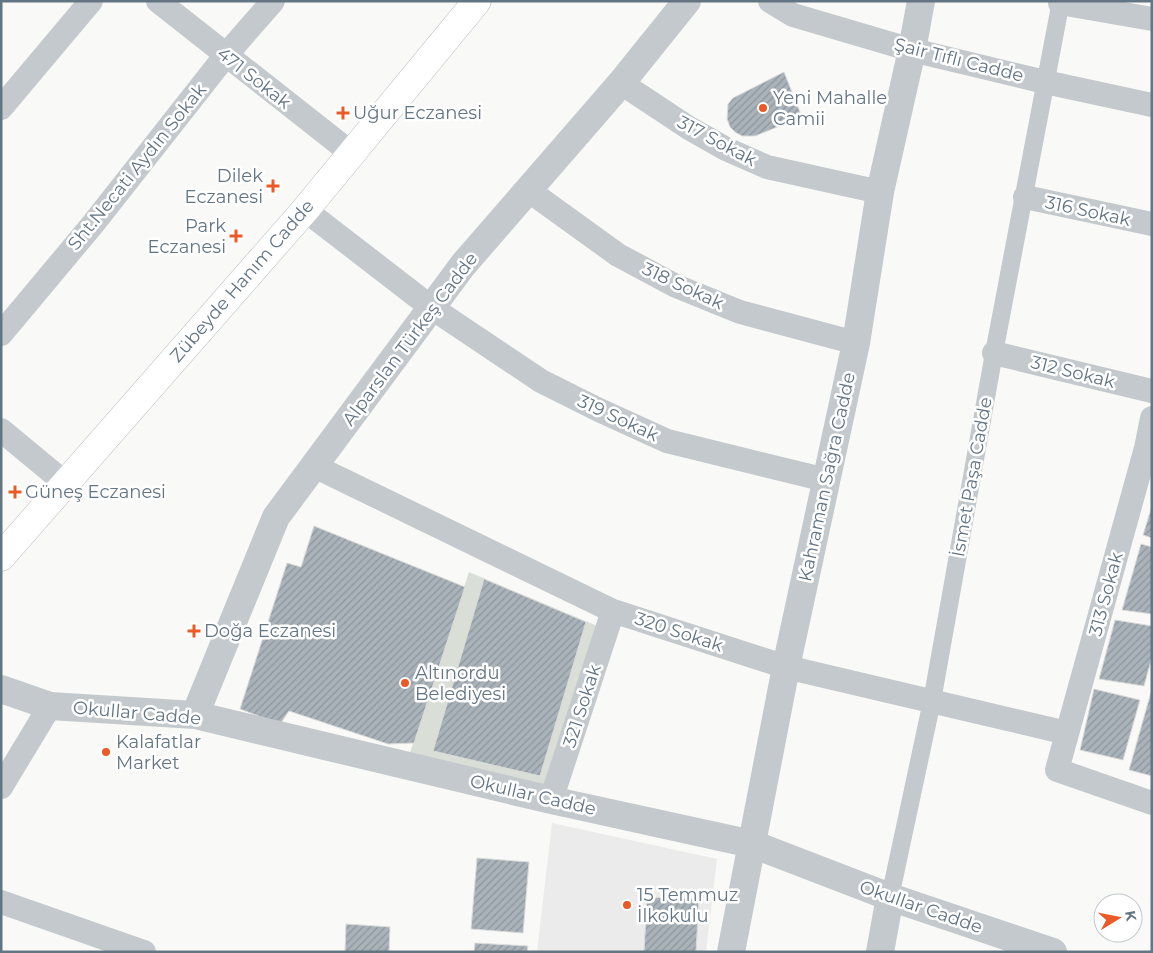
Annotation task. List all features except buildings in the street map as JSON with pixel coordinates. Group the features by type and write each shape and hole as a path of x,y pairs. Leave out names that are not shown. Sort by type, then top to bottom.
{"main road":[{"name":"Zübeyde Hanım Cadde","path":"1,557 305,210 477,1"}],"street":[{"path":"1,108 91,1"},
{"name":"471 Sokak","path":"158,1 351,153"},
{"name":"Sht.Necati Aydın Sokak","path":"1,334 93,224 226,56 273,1"},
{"name":"Alparslan Türkeş Cadde","path":"196,712 276,517 463,265 621,83 687,1"},
{"name":"Şair Tıflı Cadde","path":"770,1 792,15 912,50 1152,105"},
{"name":"Kahraman Sağra Cadde","path":"732,952 786,667 856,343 880,192 921,1"},
{"path":"1060,2 1152,19"},
{"name":"İsmet Paşa Cadde","path":"880,952 932,701 994,353 1025,197 1060,2"},
{"name":"317 Sokak","path":"621,83 726,150 767,167 880,192"},
{"name":"318 Sokak","path":"528,190 618,255 676,286 740,312 856,343"},
{"name":"316 Sokak","path":"1025,197 1152,224"},
{"name":"319 Sokak","path":"305,210 432,308 541,381 667,441 826,480"},
{"name":"312 Sokak","path":"994,353 1152,391"},
{"name":"313 Sokak","path":"1152,418 1146,448 1057,770 1152,803"},
{"path":"1,430 65,483"},
{"name":"320 Sokak","path":"314,466 613,612 786,667 1068,732"},
{"name":"321 Sokak","path":"552,795 613,612"},
{"name":"Okullar Cadde","path":"1,689 50,706 196,712 552,795 753,838 890,897 1053,952"},
{"path":"1,787 50,706"},
{"path":"1,902 144,952"}],"shaded area":[{"path":"469,572 607,630 554,791 406,765"},
{"name":"15 Temmuz İlkokulu","path":"552,823 717,859 706,952 537,952"}],"place":[{"name":"Yeni Mahalle Camii","path":"763,108"},
{"name":"Uğur Eczanesi","path":"343,113"},
{"name":"Dilek Eczanesi","path":"273,186"},
{"name":"Park Eczanesi","path":"236,236"},
{"name":"Güneş Eczanesi","path":"15,492"},
{"name":"Doğa Eczanesi","path":"194,631"},
{"name":"Altınordu Belediyesi","path":"405,683"},
{"name":"Kalafatlar Market","path":"106,752"},
{"name":"15 Temmuz İlkokulu","path":"627,905"}]}
